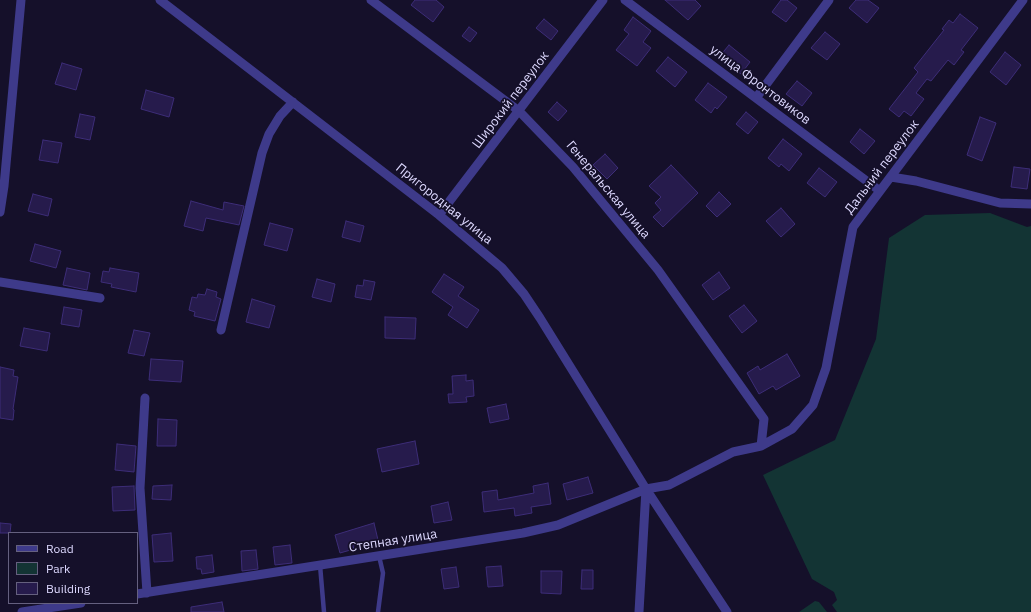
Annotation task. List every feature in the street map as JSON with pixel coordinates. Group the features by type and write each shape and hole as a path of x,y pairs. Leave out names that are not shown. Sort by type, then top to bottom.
{"street":[{"path":"0,212 21,0"},
{"name":"Пригородная улица","path":"160,0 439,215 502,268 524,294 646,489 727,612"},
{"name":"Генеральская улица","path":"370,0 519,112 573,167 658,270 764,418 761,446"},
{"name":"Широкий переулок","path":"439,215 603,0"},
{"name":"улица Фронтовиков","path":"625,0 880,192"},
{"path":"756,98 830,0"},
{"name":"Дальний переулок","path":"646,489 669,485 733,452 761,446 792,429 812,405 826,368 853,228 1022,0"},
{"path":"221,330 262,153 269,134 280,116 293,102"},
{"path":"891,177 916,181 1000,203 1031,204"},
{"path":"0,282 100,298"},
{"path":"145,398 140,488 147,592"},
{"path":"639,612 646,489"},
{"name":"Степная улица","path":"138,594 524,533 558,525 646,489"},
{"path":"22,612 74,604"}],"lane":[{"path":"378,612 383,573 379,556"},
{"path":"320,565 324,612"}],"green space":[{"path":"990,213 1027,227 1031,226 1031,612 837,612 832,605 837,600 834,592 812,579 763,475 835,440 876,339 889,238 925,215"},
{"path":"815,601 819,602 827,612 799,612"}],"building":[{"path":"415,0 436,0 444,7 433,22 411,5"},
{"path":"665,0 695,0 701,6 688,20"},
{"path":"781,0 787,0 797,8 786,22 772,12"},
{"path":"856,0 868,0 879,8 867,23 849,8"},
{"path":"960,14 978,28 961,50 964,52 954,65 948,60 931,81 927,79 916,93 924,99 911,116 904,111 899,117 889,109 918,72 914,68 944,30 942,29 949,20 953,23"},
{"path":"633,17 651,31 643,42 651,48 637,66 616,50 629,34 624,30"},
{"path":"544,19 558,31 551,40 536,28"},
{"path":"469,27 477,33 470,42 462,36"},
{"path":"825,32 840,44 827,60 811,48"},
{"path":"729,45 750,62 741,74 719,57"},
{"path":"1005,52 1021,65 1006,85 990,72"},
{"path":"668,57 687,72 675,87 656,71"},
{"path":"62,63 82,69 76,90 55,84"},
{"path":"797,81 812,93 802,106 786,94"},
{"path":"708,83 727,97 717,109 715,107 711,113 695,100"},
{"path":"146,90 174,98 169,117 141,109"},
{"path":"557,102 567,111 558,121 548,112"},
{"path":"746,112 758,122 748,134 736,124"},
{"path":"80,114 95,117 90,140 75,137"},
{"path":"980,117 996,123 982,161 967,155"},
{"path":"860,129 875,141 864,154 850,142"},
{"path":"783,139 802,154 789,171 781,164 779,167 768,158"},
{"path":"43,140 62,143 58,163 39,160"},
{"path":"605,154 618,168 607,179 593,165"},
{"path":"671,165 698,193 663,227 653,217 661,210 655,203 661,197 649,186"},
{"path":"1014,167 1030,169 1027,189 1011,187"},
{"path":"819,168 837,182 825,197 807,183"},
{"path":"719,192 731,204 717,217 706,206"},
{"path":"33,194 52,199 48,216 28,211"},
{"path":"191,201 223,210 224,202 244,206 239,225 206,218 203,231 184,226"},
{"path":"781,208 795,224 781,237 766,221"},
{"path":"346,221 364,226 360,242 342,237"},
{"path":"270,223 293,229 287,251 264,245"},
{"path":"35,244 61,251 56,268 30,261"},
{"path":"67,268 90,273 87,290 63,285"},
{"path":"110,268 139,273 136,292 111,287 112,284 101,282 103,271 109,272"},
{"path":"719,272 730,288 713,300 702,285"},
{"path":"444,274 464,287 458,296 479,310 467,328 448,315 453,307 432,292"},
{"path":"317,279 335,284 331,302 312,297"},
{"path":"364,280 375,282 371,300 355,297 357,285 363,286"},
{"path":"207,289 217,292 216,297 221,299 215,321 194,316 195,312 189,310 192,297 197,298 198,294 205,295"},
{"path":"252,299 275,306 269,328 246,322"},
{"path":"744,305 757,321 742,333 729,316"},
{"path":"64,307 82,310 79,327 61,324"},
{"path":"385,317 416,318 415,339 385,338"},
{"path":"24,328 50,333 47,351 20,346"},
{"path":"134,330 150,333 144,356 128,353"},
{"path":"787,354 800,376 776,390 773,386 759,394 747,373 758,366 760,370"},
{"path":"151,359 183,361 181,382 149,380"},
{"path":"0,367 14,370 13,376 18,377 13,409 13,420 0,418"},
{"path":"466,375 466,381 473,380 474,396 466,397 467,402 449,403 448,394 453,394 452,376"},
{"path":"506,404 509,419 490,423 487,408"},
{"path":"158,419 177,420 176,446 157,446"},
{"path":"415,441 419,464 382,472 377,449"},
{"path":"117,444 136,446 134,472 115,470"},
{"path":"588,477 593,493 567,500 563,484"},
{"path":"548,483 551,504 531,507 532,513 515,516 514,508 484,512 482,492 497,490 498,500 534,493 533,486"},
{"path":"172,485 171,500 152,499 153,486"},
{"path":"134,486 135,510 113,511 112,487"},
{"path":"448,502 452,520 434,523 431,506"},
{"path":"0,523 11,524 10,532 0,533"},
{"path":"374,523 378,540 353,546 354,549 340,553 335,535"},
{"path":"171,533 173,561 154,562 152,535"},
{"path":"290,545 292,563 275,565 273,547"},
{"path":"256,550 258,569 242,571 241,551"},
{"path":"212,555 214,572 202,574 201,569 197,569 196,557"},
{"path":"501,566 503,586 488,587 486,567"},
{"path":"456,567 459,587 444,589 441,569"},
{"path":"582,570 593,570 593,589 581,589"},
{"path":"541,571 562,571 561,594 541,593"},
{"path":"222,602 224,612 191,612 191,607"}]}
